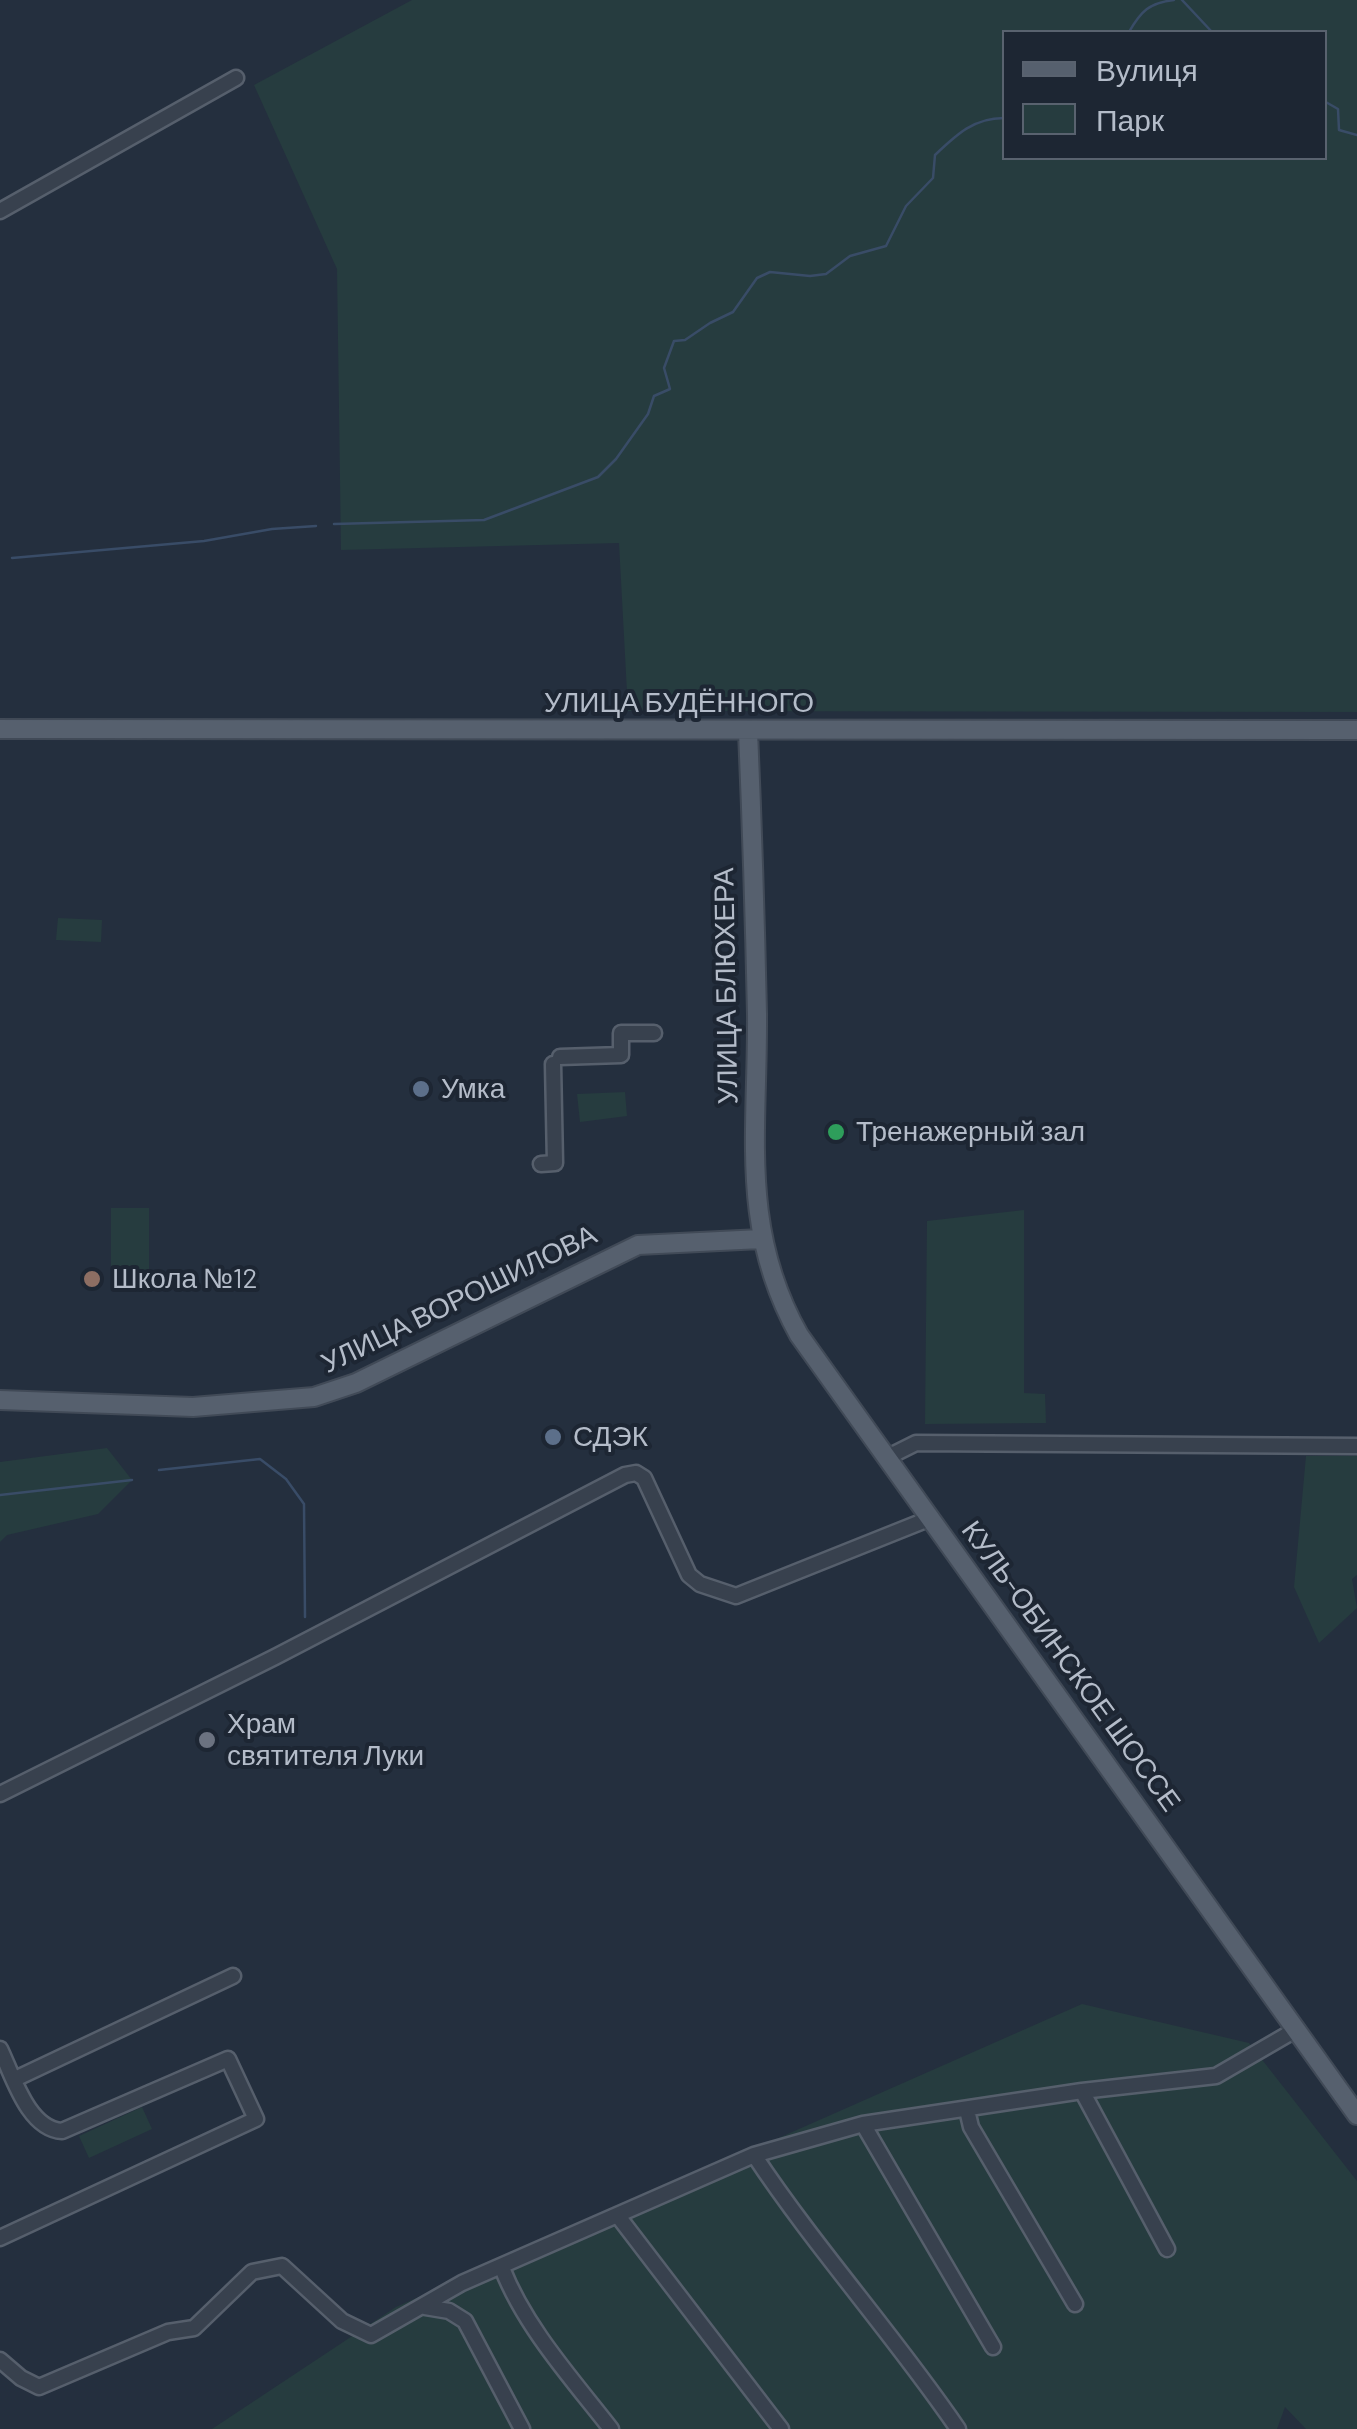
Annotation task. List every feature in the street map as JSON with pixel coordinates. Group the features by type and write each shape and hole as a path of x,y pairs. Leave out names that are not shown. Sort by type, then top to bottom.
{"main road":[{"name":"УЛИЦА БУДЁННОГО","path":"0,729 1357,730"},
{"name":"УЛИЦА БЛЮХЕРА","path":"748,731 757,1205 762,1239"},
{"name":"УЛИЦА ВОРОШИЛОВА","path":"0,1400 193,1406 314,1397 356,1383 638,1246 762,1239"},
{"name":"КУЛЬ-ОБИНСКОЕ ШОССЕ","path":"762,1239 773,1283 799,1336 1357,2114"}],"street":[{"path":"0,211 236,78"},
{"path":"542,1164 554,1163 556,1060 622,1054 622,1032 654,1033"},
{"path":"888,1457 916,1443 1357,1446"},
{"path":"0,1794 632,1472 646,1482 689,1576 700,1584 736,1596 931,1518"},
{"path":"15,2079 233,1976"},
{"path":"0,2360 39,2387 168,2332 194,2328 252,2272 282,2266 342,2322 371,2335 462,2284 754,2154 863,2124 1082,2091 1216,2076 1296,2029"},
{"path":"0,2050 37,2120 54,2131 62,2131 228,2059 256,2119 0,2238"},
{"path":"1082,2091 1167,2249"},
{"path":"968,2110 971,2127 1074,2304"},
{"path":"863,2124 993,2348"},
{"path":"754,2154 958,2429"},
{"path":"618,2216 782,2429"},
{"path":"502,2268 508,2285 610,2429"},
{"path":"424,2307 449,2311 465,2321 522,2429"}],"green space":[{"path":"412,0 1357,0 1357,712 628,711 619,543 341,550 337,269 254,85"},
{"path":"58,918 102,920 101,942 56,940"},
{"path":"625,1092 627,1116 580,1122 577,1094"},
{"path":"111,1208 149,1208 149,1275 111,1274"},
{"path":"1024,1210 1024,1393 1045,1394 1046,1423 925,1424 927,1221"},
{"path":"107,1448 132,1480 98,1514 7,1535 0,1542 0,1462"},
{"path":"1306,1456 1357,1456 1357,1575 1352,1579 1357,1608 1319,1643 1294,1587"},
{"path":"1082,2004 1249,2043 1357,2181 1357,2429 1306,2429 1285,2407 1277,2429 212,2429 396,2307"},
{"path":"142,2107 152,2129 89,2158 79,2136"}],"waterway":[{"path":"1130,30 1147,9 1174,0"},
{"path":"1182,0 1210,30"},
{"path":"1327,103 1338,109 1339,130 1357,135"},
{"path":"334,524 484,520 598,477 648,414 654,396 670,389 664,368 674,341 685,340 733,312 757,278 770,272 826,274 850,256 886,246 906,206 933,178 935,155 975,124 1002,118"},
{"path":"12,558 204,541 316,526"},
{"path":"159,1470 260,1459 286,1479 304,1504 305,1617"},
{"path":"0,1495 132,1480"}],"place":[{"name":"Умка","path":"421,1089"},
{"name":"Тренажерный зал","path":"836,1132"},
{"name":"Школа №12","path":"92,1279"},
{"name":"СДЭК","path":"553,1437"},
{"name":"Храм святителя Луки","path":"207,1740"}]}
